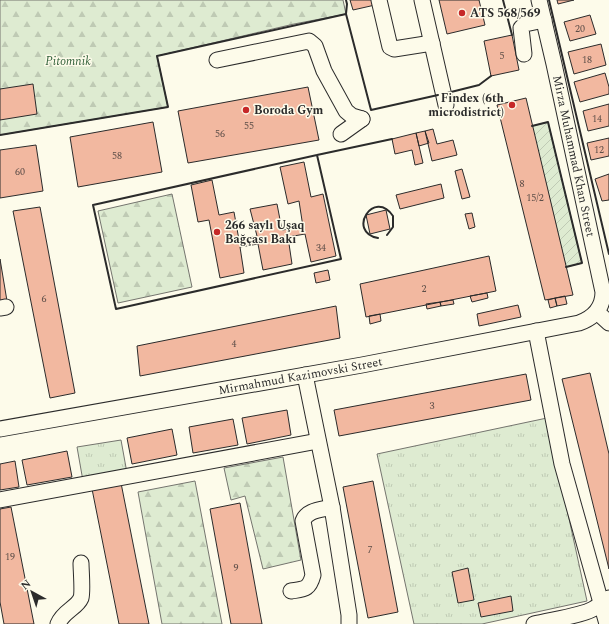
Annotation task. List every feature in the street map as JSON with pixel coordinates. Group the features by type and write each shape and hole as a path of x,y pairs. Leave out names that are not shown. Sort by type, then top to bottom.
{"street":[{"path":"379,0 390,47 394,49 432,43"},
{"path":"422,0 446,105"},
{"name":"Mirza Muhammad Khan Street","path":"539,0 603,292 602,305 597,312"},
{"path":"524,54 521,28 525,24 544,20"},
{"path":"217,60 309,41 315,46 324,71 346,111 352,116 362,119 341,134"},
{"path":"597,312 609,324"},
{"name":"Mirmahmud Kazimovski Street","path":"0,429 305,375 578,323 588,320 597,312"},
{"path":"536,331 562,464 575,514 605,600 607,624"},
{"path":"305,375 332,507 349,615 349,624"},
{"path":"0,500 318,442"},
{"path":"291,591 306,588 311,584 313,575 303,521 305,515 309,512 332,507"},
{"path":"58,624 64,614 77,604 81,598 81,563"},
{"path":"534,624 593,609 605,600"}],"green space":[{"name":"Pitomnik","path":"0,0 343,0 346,14 294,24 157,56 168,107 0,135"},
{"path":"548,122 582,263 566,267 532,126"},
{"path":"172,194 192,287 118,303 98,211"},
{"path":"547,418 587,601 482,624 414,624 377,454"},
{"path":"121,440 127,473 83,481 77,447"},
{"path":"283,457 301,560 263,569 245,496 231,500 224,468"},
{"path":"195,481 222,624 162,624 138,492"}],"building":[{"path":"350,0 374,0 375,5 353,10"},
{"name":"ATS 568/569","path":"439,0 479,0 485,25 447,34"},
{"path":"557,0 574,0 558,4"},
{"path":"590,15 596,34 570,41 564,22"},
{"path":"512,35 519,70 491,76 484,41"},
{"path":"601,44 606,65 574,74 568,52"},
{"path":"605,73 609,87 609,94 580,102 574,82"},
{"path":"33,84 37,114 0,120 0,89"},
{"path":"308,87 319,140 188,163 178,111"},
{"path":"526,98 573,295 545,300 497,105"},
{"path":"609,104 609,126 588,131 583,111"},
{"path":"153,122 162,172 78,187 70,137"},
{"path":"433,129 437,144 453,140 457,155 432,161 425,131"},
{"path":"425,131 429,143 419,146 416,133"},
{"path":"416,133 423,163 415,165 412,150 395,154 392,139"},
{"path":"609,138 609,156 591,160 587,143"},
{"path":"36,145 43,191 0,198 0,150"},
{"path":"304,162 311,197 323,194 336,256 311,262 305,234 288,237 292,264 263,270 258,244 240,247 244,273 220,278 209,220 198,222 191,185 212,180 219,215 234,212 239,240 257,236 250,209 277,204 282,230 303,227 299,201 288,204 280,167"},
{"path":"462,169 470,197 462,199 455,171"},
{"path":"609,174 609,200 602,201 595,179"},
{"path":"441,184 444,198 400,209 396,195"},
{"path":"40,207 75,393 50,398 13,211"},
{"path":"386,210 390,229 370,234 366,215"},
{"path":"472,213 475,227 469,229 465,214"},
{"path":"489,256 496,291 366,317 360,284"},
{"path":"0,259 7,301 0,302"},
{"path":"328,270 330,280 316,283 314,273"},
{"path":"487,293 488,298 472,302 470,296"},
{"path":"565,296 567,304 557,306 555,298"},
{"path":"555,298 557,306 550,308 548,300"},
{"path":"453,300 454,304 441,306 440,302"},
{"path":"440,302 441,306 427,309 426,304"},
{"path":"518,305 521,317 479,326 477,314"},
{"path":"336,306 340,338 140,376 137,346"},
{"path":"380,314 381,321 370,324 369,316"},
{"path":"590,373 609,454 609,569 562,379"},
{"path":"526,374 531,400 339,436 334,410"},
{"path":"287,410 291,435 247,444 242,418"},
{"path":"233,419 238,445 193,453 189,427"},
{"path":"172,429 177,455 132,464 127,438"},
{"path":"67,451 72,477 27,485 22,460"},
{"path":"15,461 19,487 0,490 0,464"},
{"path":"373,481 398,612 368,618 343,487"},
{"path":"121,483 149,624 119,624 92,489"},
{"path":"240,503 262,624 231,624 210,509"},
{"path":"11,507 34,624 4,624 0,602 0,509"},
{"path":"468,568 474,600 458,603 452,572"},
{"path":"511,596 513,611 481,617 478,603"}],"wall":[{"path":"346,0 346,14"},
{"path":"503,0 512,35"},
{"path":"549,0 609,254"},
{"path":"0,135 168,107 157,56 346,14 371,110 438,95"},
{"path":"447,93 479,85 491,76"},
{"path":"532,126 548,122 582,263 566,267"},
{"path":"317,155 341,259 116,309 93,205 317,155 392,139"},
{"path":"378,238 369,234 364,228 366,214 371,209 378,207 386,209 393,216 393,227 387,235"}],"place":[{"name":"ATS 568/569","path":"462,13"},
{"name":"Findex (6th microdistrict)","path":"512,105"},
{"name":"Boroda Gym","path":"246,110"},
{"name":"266 saylı Uşaq Bağçası Bakı","path":"217,232"}]}
